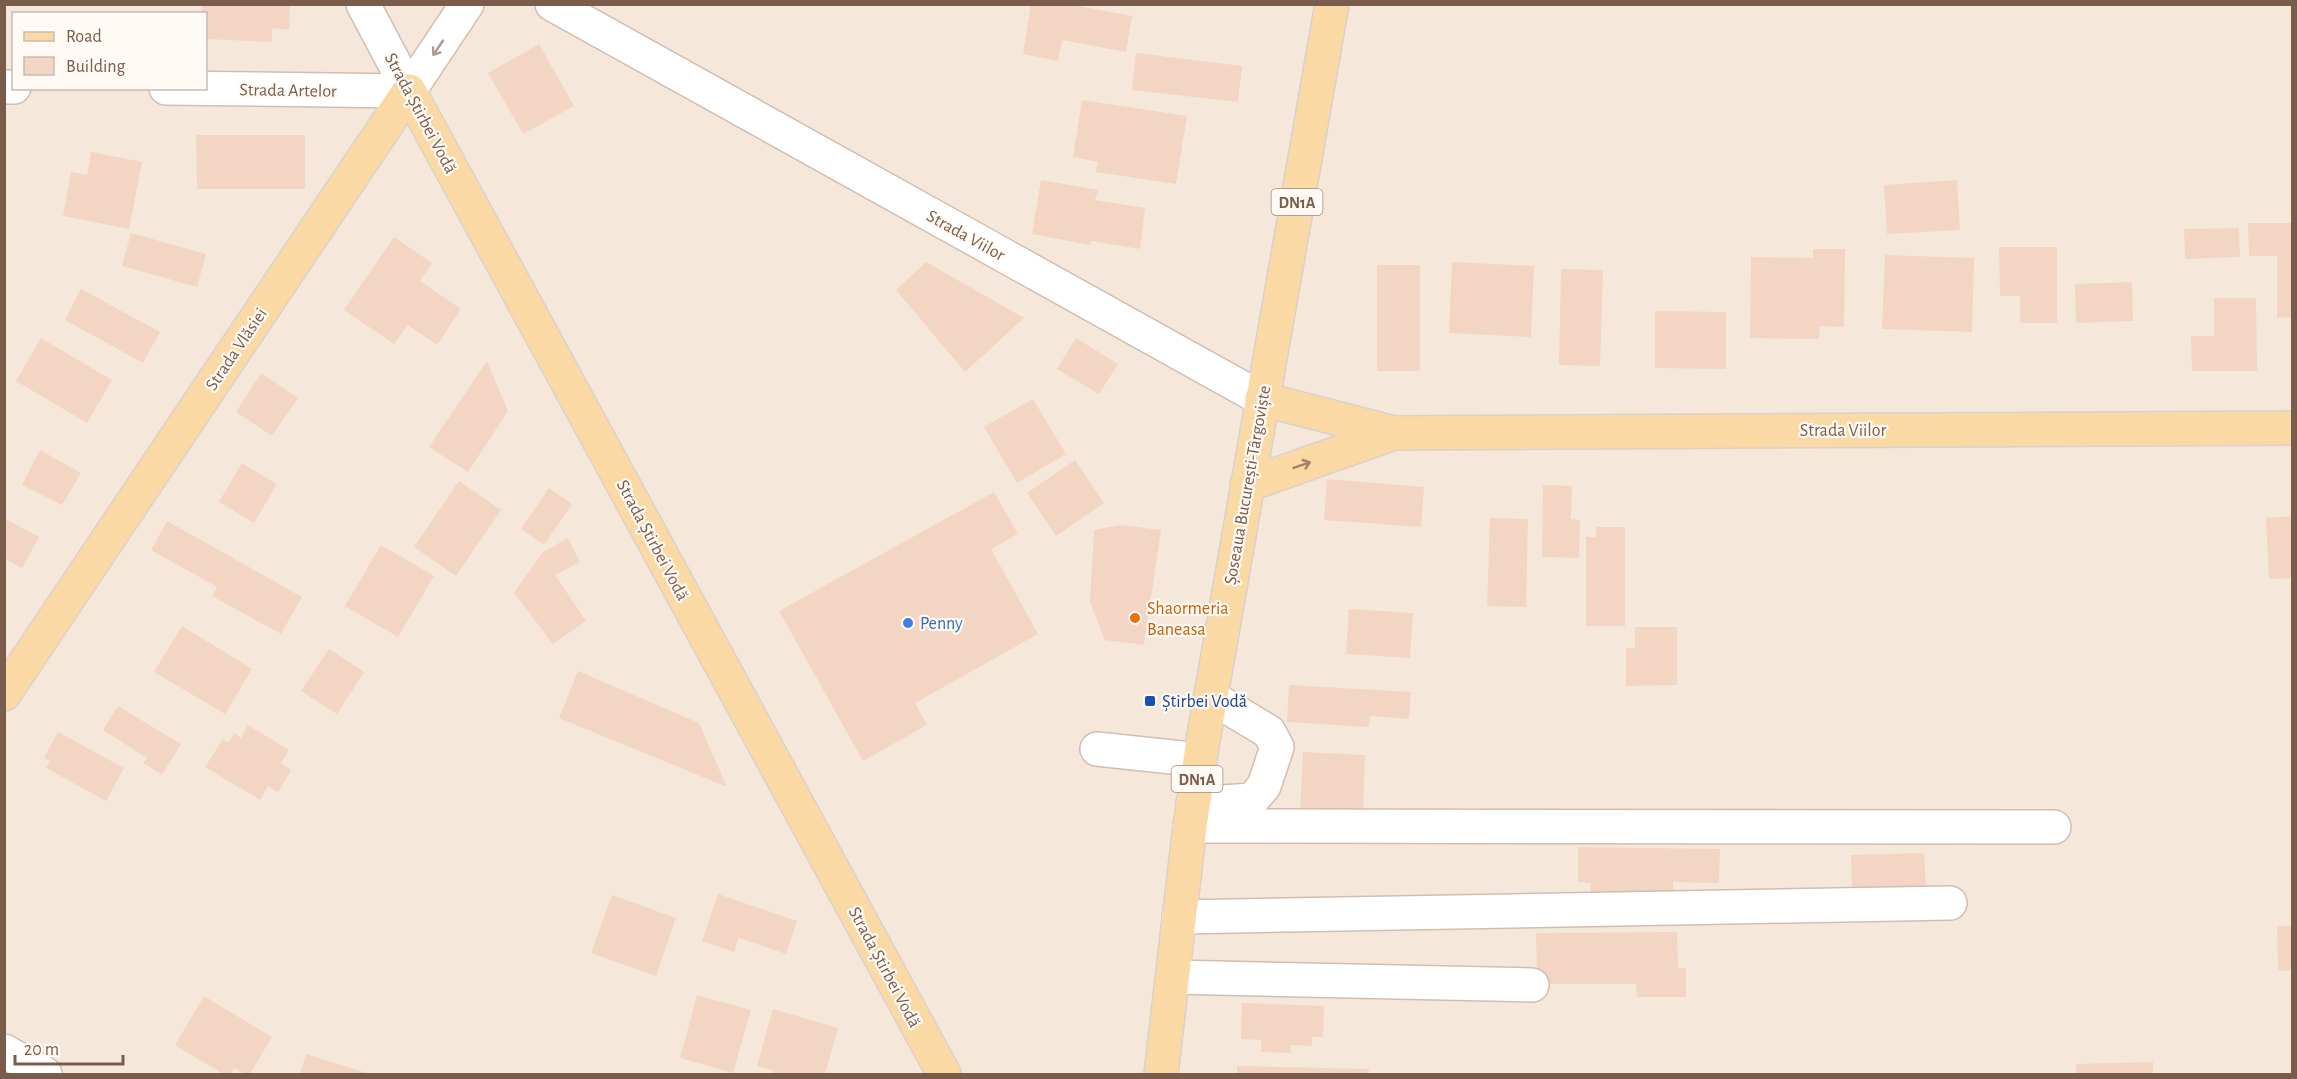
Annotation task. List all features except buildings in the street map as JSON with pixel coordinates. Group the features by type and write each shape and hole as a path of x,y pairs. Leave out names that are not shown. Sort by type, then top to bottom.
{"main road":[{"name":"Șoseaua București-Târgoviște","path":"1161,1074 1192,815 1210,697 1332,4"},
{"name":"Strada Vlăsiei","path":"4,694 409,91"},
{"name":"Strada Știrbei Vodă","path":"409,91 944,1074"},
{"name":"Strada Viilor","path":"1262,399 1394,433 2292,428"},
{"name":"Strada Viilor","path":"1247,485 1394,433"}],"street":[{"name":"Strada Știrbei Vodă","path":"363,4 409,91"},
{"name":"Strada Vlăsiei","path":"409,91 467,4"},
{"name":"Strada Viilor","path":"552,4 1262,399"},
{"name":"Strada Artelor","path":"207,89 409,91"},
{"path":"1192,815 1252,800 1264,786 1277,747 1269,732 1210,697"},
{"path":"1097,749 1200,760"},
{"path":"1192,815 2054,827"},
{"path":"1179,917 1950,903"},
{"path":"1173,977 1532,985"},
{"path":"4,1051 45,1074"}],"shaded area":[{"path":"5,5 2292,5 2292,1074 5,1074"}],"place":[{"name":"Shaormeria Baneasa","path":"1135,618"},
{"name":"Penny","path":"908,623"},
{"name":"Știrbei Vodă","path":"1150,701"}]}
